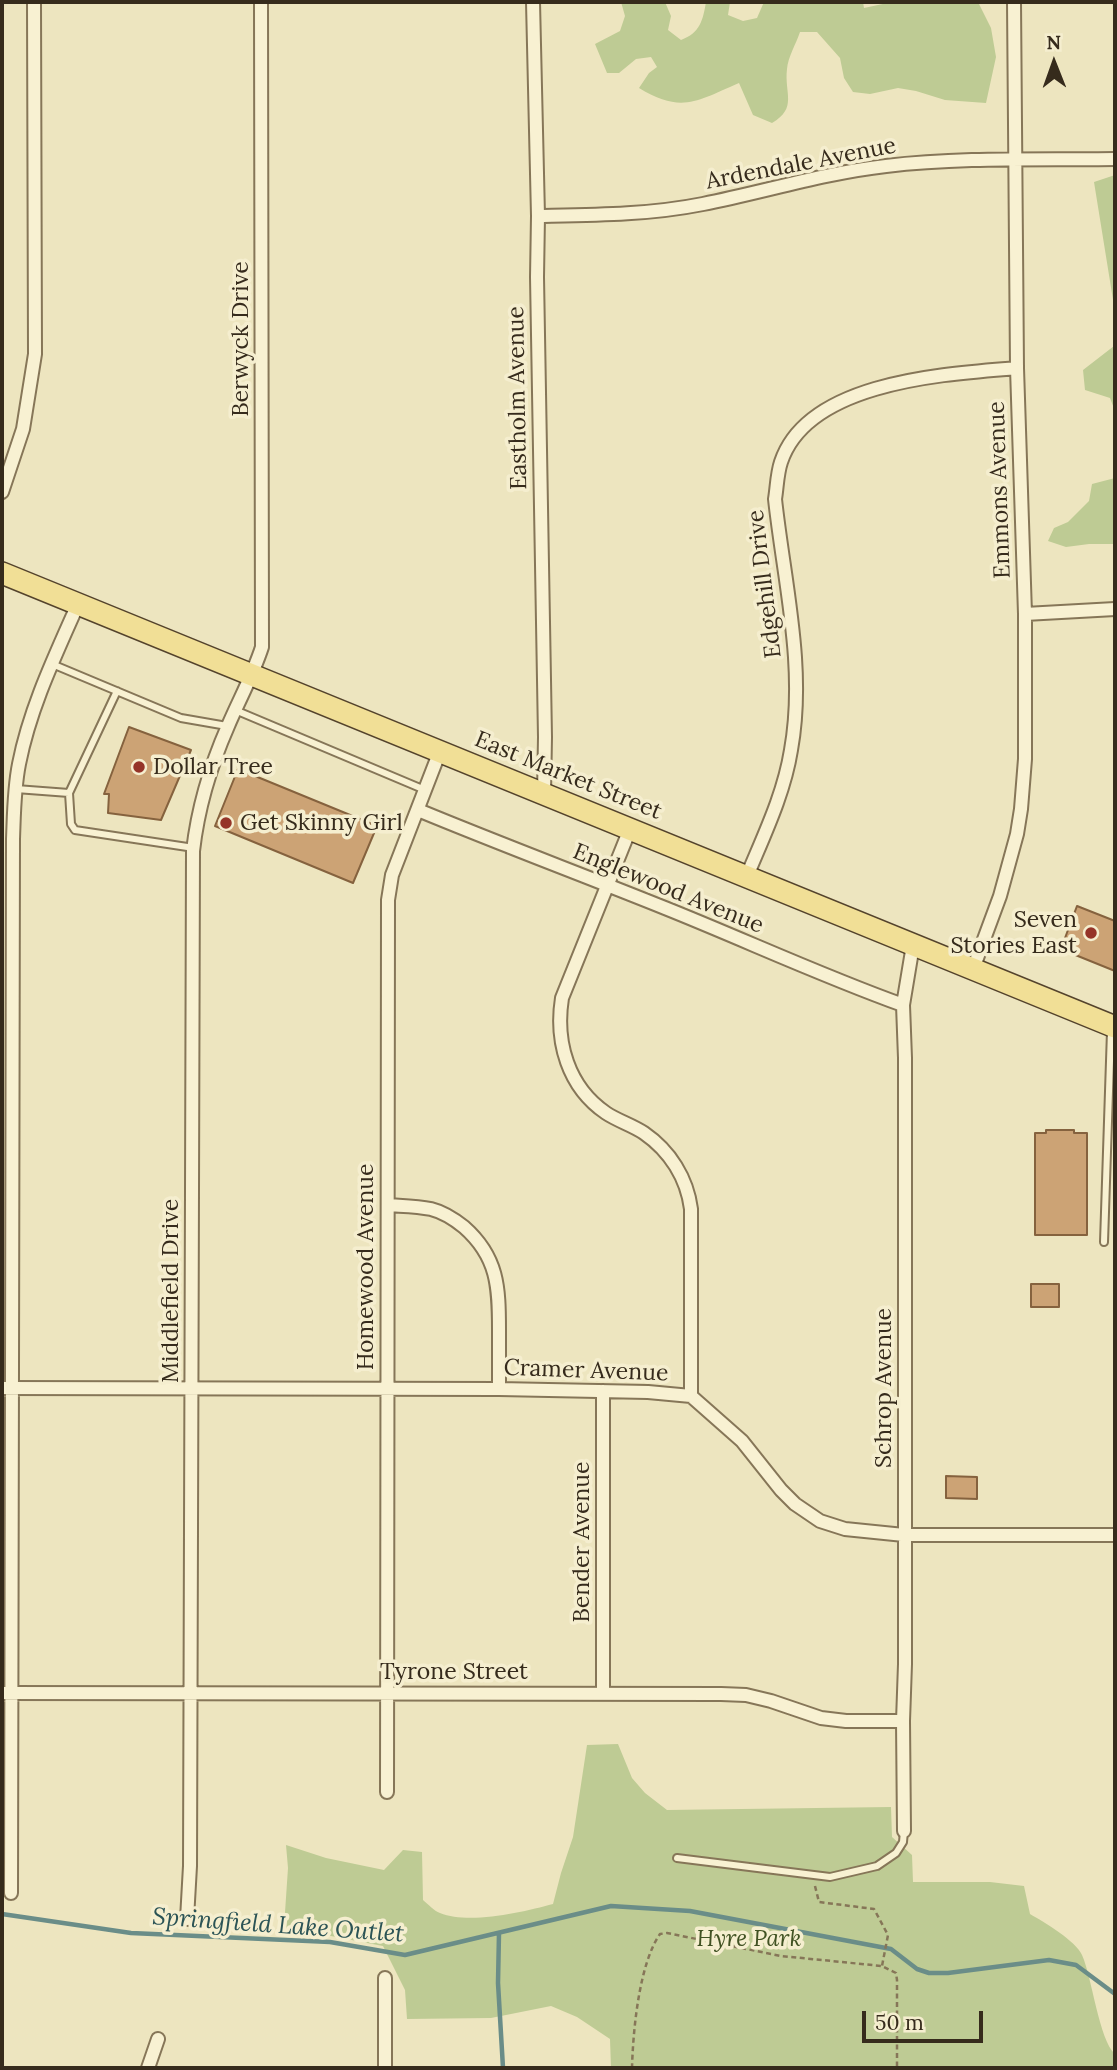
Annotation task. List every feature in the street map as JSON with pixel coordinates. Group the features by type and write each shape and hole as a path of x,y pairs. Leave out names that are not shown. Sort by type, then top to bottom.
{"main road":[{"name":"East Market Street","path":"2,573 1113,1026"}],"street":[{"path":"2,492 23,429 35,354 34,2"},
{"name":"Berwyck Drive","path":"253,674 262,647 263,614 261,2"},
{"name":"Eastholm Avenue","path":"533,2 544,794"},
{"name":"Emmons Avenue","path":"973,969 1007,871 1021,809 1025,759 1025,614 1017,368 1014,2"},
{"name":"Ardendale Avenue","path":"538,216 626,214 701,205 850,171 887,166 962,161 1115,159"},
{"name":"Edgehill Drive","path":"747,876 770,823 786,773 796,711 794,649 775,499 778,475 787,450 814,417 839,402 926,377 1017,368"},
{"path":"11,1894 7,1693 7,1389 13,839 19,765 28,727 51,664 78,604"},
{"path":"1025,614 1115,609"},
{"name":"Middlefield Drive","path":"187,1919 190,1866 194,848 204,789 228,726 253,674"},
{"name":"Homewood Avenue","path":"387,1792 388,900 392,874 440,751"},
{"name":"Englewood Avenue","path":"418,810 903,1005"},
{"path":"630,829 562,998 559,1023 562,1048 578,1085 606,1113 643,1132 656,1143 671,1159 686,1184 691,1209 691,1396"},
{"name":"Schrop Avenue","path":"904,1831 903,1005 913,945"},
{"path":"388,1205 430,1209 458,1222 472,1235 490,1260 499,1297 499,1389"},
{"name":"Cramer Avenue","path":"7,1389 499,1389 648,1392 691,1396 742,1441 781,1490 820,1521 845,1529 904,1535 1115,1535"},
{"name":"Bender Avenue","path":"603,1391 603,1694"},
{"name":"Tyrone Street","path":"7,1693 746,1695 821,1718 903,1721"},
{"path":"385,1978 385,2068"},
{"path":"148,2068 158,2039"}],"lane":[{"path":"51,664 181,718 228,726"},
{"path":"117,691 68,793 71,824 75,830 194,848"},
{"path":"235,710 425,790"},
{"path":"16,789 68,793"},
{"path":"1104,1242 1113,1026"},
{"path":"677,1858 830,1877 877,1866 896,1853 903,1842 904,1831"}],"path":[{"path":"812,1875 819,1902 874,1909 888,1935 882,1966"},
{"path":"632,2068 634,2027 643,1982 654,1942 660,1934 676,1934 781,1956 892,1969 896,1973 897,2068"}],"green space":[{"path":"621,2 665,2 671,16 668,30 681,40 693,34 700,25 706,2 730,2 728,15 743,21 757,18 764,2 863,2 864,8 892,2 978,2 991,28 996,57 986,103 945,100 898,88 870,94 853,92 844,78 840,58 817,32 800,32 788,64 787,106 785,112 772,123 753,115 739,83 700,99 678,103 639,88 649,73 657,67 651,57 636,59 619,73 607,73 595,44 620,31 625,16"},
{"path":"1115,175 1115,411 1110,398 1085,390 1083,370 1114,346 1114,306 1094,182"},
{"path":"1115,478 1115,544 1066,547 1048,541 1054,528 1068,522 1089,501 1092,484"},
{"name":"Hyre Park","path":"618,1744 632,1778 645,1793 667,1810 891,1807 892,1837 912,1855 913,1882 990,1882 1024,1886 1030,1914 1067,1938 1082,1955 1104,2036 1115,2054 1115,2068 611,2068 610,2039 577,2017 551,2006 491,2018 407,2019 405,1990 383,1946 284,1927 288,1868 286,1845 326,1858 384,1870 403,1850 422,1852 423,1900 438,1912 452,1916 481,1918 553,1904 573,1837 587,1745"}],"building":[{"path":"129,727 191,750 161,820 108,813 109,794 104,794"},
{"path":"238,769 377,826 353,883 215,826"},
{"name":"Seven Stories East","path":"1077,906 1115,921 1115,971 1068,952 1069,948 1062,946"},
{"path":"1046,1130 1087,1133 1087,1235 1035,1235 1035,1133 1046,1133"},
{"path":"1031,1284 1059,1284 1059,1307 1031,1307"},
{"path":"946,1476 977,1477 977,1499 946,1498"}],"waterway":[{"name":"Springfield Lake Outlet","path":"2,1914 131,1933 330,1942 405,1955 611,1906 690,1911 891,1949 917,1969 929,1973 1049,1960 1076,1965 1115,1994"},
{"path":"499,1933 498,1983 503,2068"}],"place":[{"name":"Dollar Tree","path":"139,767"},
{"name":"Get Skinny Girl","path":"226,823"},
{"name":"Seven Stories East","path":"1091,933"}]}
